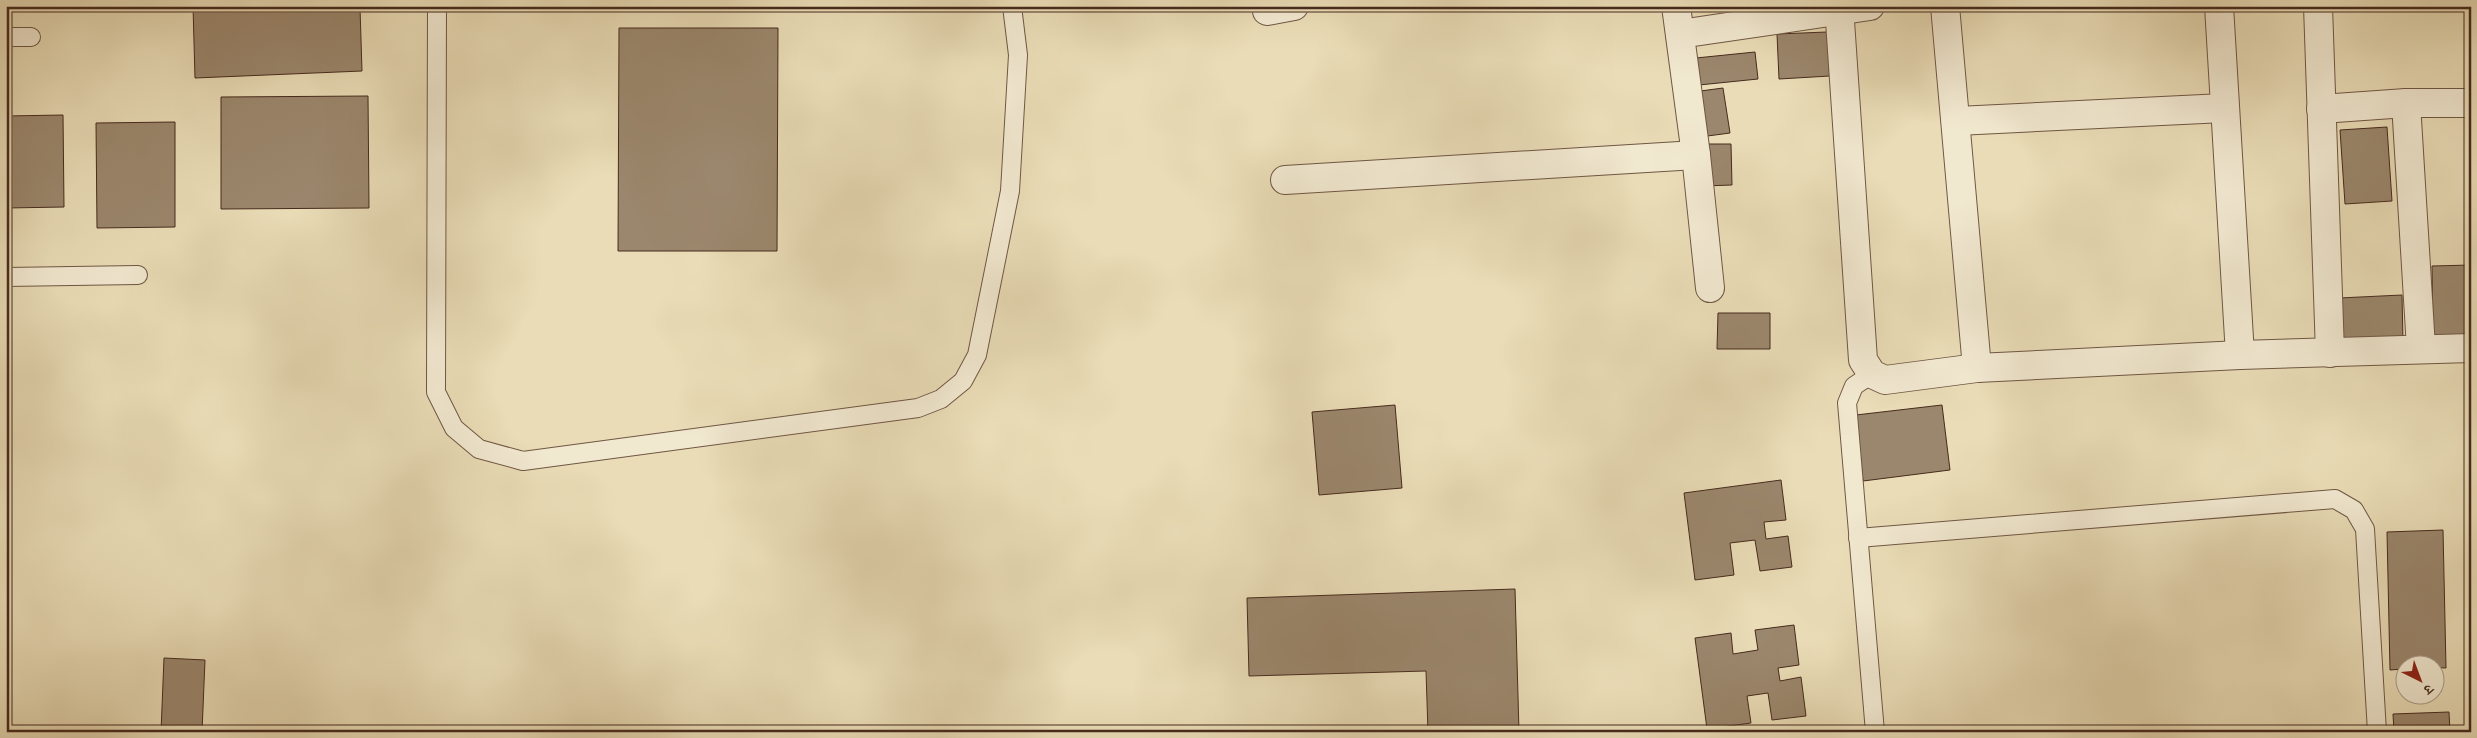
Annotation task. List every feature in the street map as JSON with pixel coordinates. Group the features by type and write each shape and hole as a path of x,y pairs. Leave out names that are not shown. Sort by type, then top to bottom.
{"street":[{"path":"1267,11 1294,6"},
{"path":"1676,6 1696,156 1710,288"},
{"path":"1680,34 1870,6"},
{"path":"1946,6 1977,368"},
{"path":"2219,6 2240,354"},
{"path":"2318,6 2330,353"},
{"path":"1840,9 1863,360 1872,374 1885,380 1977,368 2240,354 2471,348"},
{"path":"2321,109 2406,103 2471,103"},
{"path":"2406,103 2421,348"},
{"path":"1956,121 2224,108"},
{"path":"1284,180 1696,156"}],"lane":[{"path":"437,6 436,392 454,428 479,450 523,461 918,408 941,399 963,381 977,356 1010,191 1018,54 1012,6"},
{"path":"6,37 31,37"},
{"path":"6,277 138,275"},
{"path":"1872,374 1854,386 1847,403 1875,732"},
{"path":"1858,538 2335,498 2354,510 2365,529 2376,732"}],"building":[{"path":"193,6 288,6 288,11 360,8 362,71 195,78"},
{"path":"1601,6 1661,6 1661,7 1601,11"},
{"path":"619,28 778,28 777,251 618,251"},
{"path":"1827,32 1830,76 1779,79 1777,34"},
{"path":"1755,52 1758,79 1699,85 1696,58"},
{"path":"1723,88 1730,133 1700,137 1693,92"},
{"path":"368,96 369,208 221,209 221,97"},
{"path":"63,115 64,207 6,208 6,116"},
{"path":"175,122 175,227 97,228 96,123"},
{"path":"2387,127 2392,201 2345,204 2340,130"},
{"path":"1702,144 1731,144 1732,185 1703,186"},
{"path":"2471,265 2471,335 2433,335 2432,266"},
{"path":"2402,295 2403,343 2341,345 2339,298"},
{"path":"1718,313 1770,313 1770,349 1717,349"},
{"path":"1395,405 1402,488 1319,495 1312,412"},
{"path":"1942,405 1950,470 1863,481 1856,415"},
{"path":"1781,480 1786,520 1764,522 1766,539 1788,536 1792,567 1760,571 1755,540 1730,543 1734,575 1695,580 1684,493"},
{"path":"2443,530 2446,668 2444,668 2444,656 2394,656 2394,670 2390,670 2387,532"},
{"path":"1515,589 1519,732 1428,732 1426,671 1249,676 1247,598"},
{"path":"1794,625 1799,665 1778,668 1780,681 1801,677 1806,716 1772,720 1768,693 1747,696 1751,723 1707,729 1695,638 1731,633 1733,654 1758,650 1755,630"},
{"path":"164,658 205,660 202,732 161,732"},
{"path":"6,670 9,670 9,732 6,732"},
{"path":"2449,712 2450,732 2394,732 2393,714"}]}
